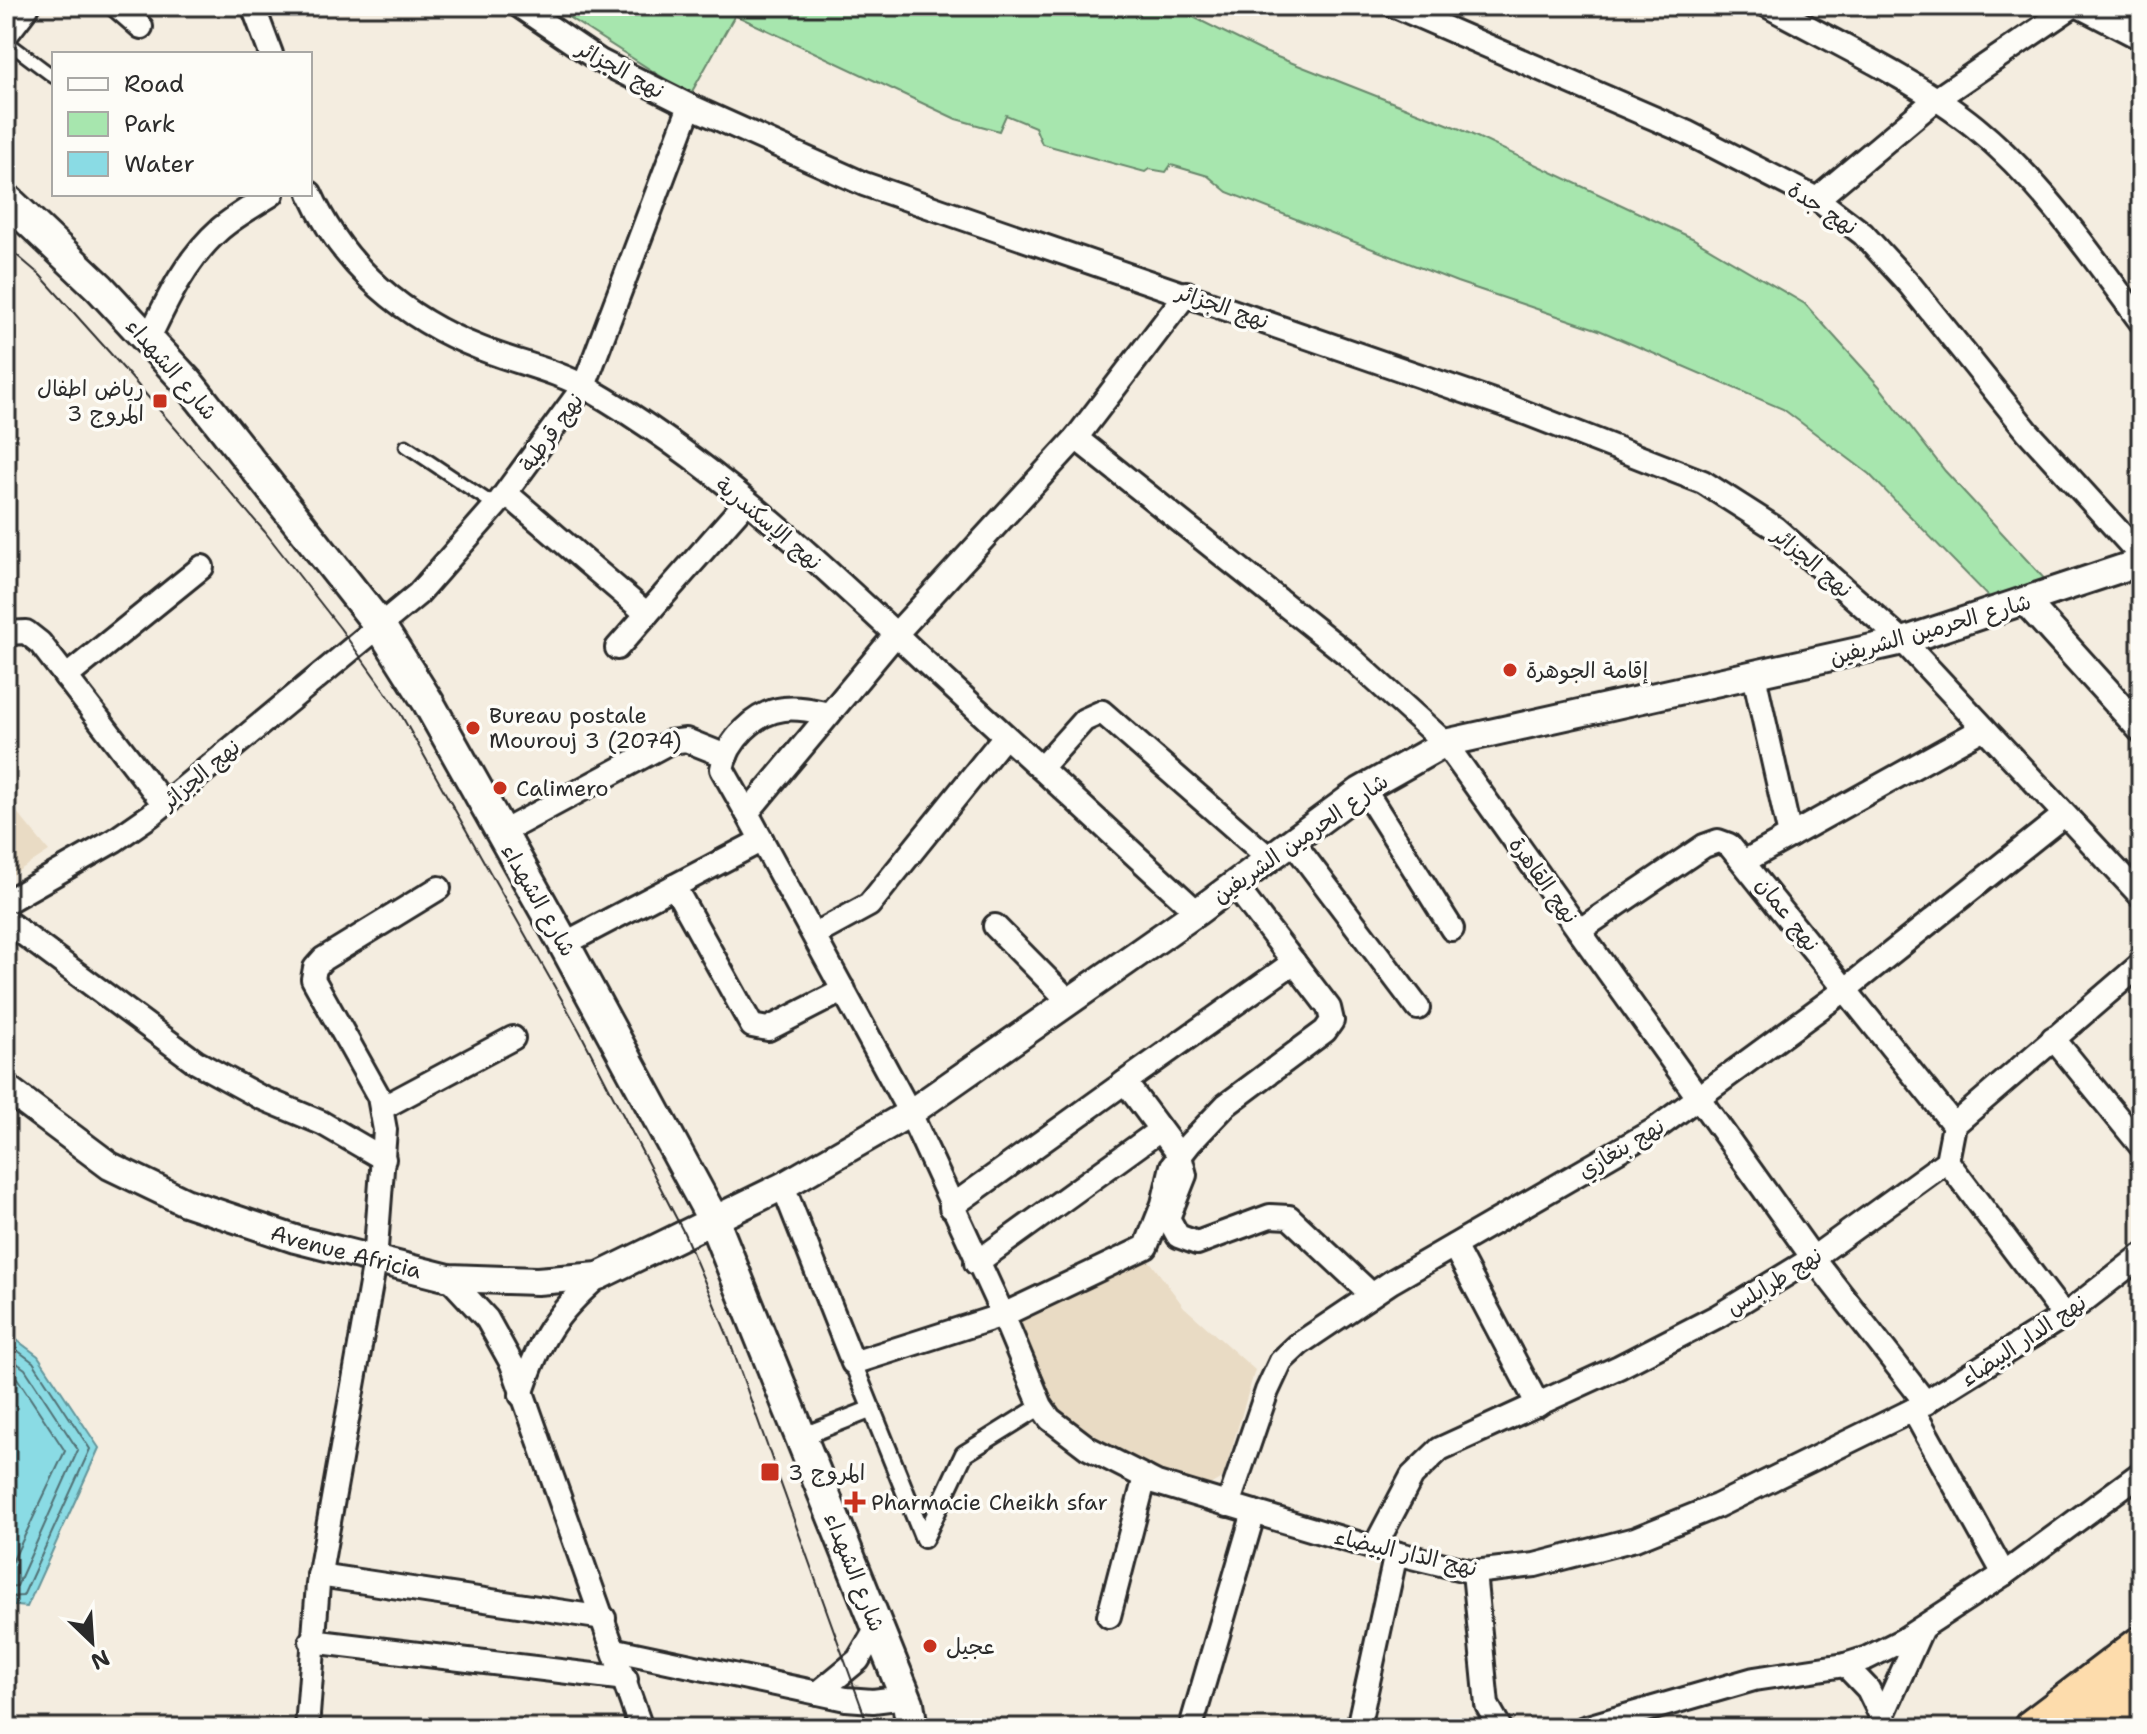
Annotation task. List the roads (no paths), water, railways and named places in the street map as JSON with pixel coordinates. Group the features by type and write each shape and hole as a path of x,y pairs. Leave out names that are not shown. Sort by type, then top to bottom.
{"highway":[{"path":"2032,1728 2141,1645"},
{"path":"2088,1728 2141,1688"}],"main road":[{"name":"شارع الشهداء","path":"6,199 100,288 189,384 380,626 428,702 713,1219 908,1709 928,1728"}],"street":[{"path":"6,32 26,6"},
{"path":"117,6 141,27"},
{"path":"253,6 270,52"},
{"name":"نهج الجزائر","path":"519,6 600,61 690,106 864,184 1187,293 1675,468 1775,528 1903,641 2141,896"},
{"name":"نهج جدة","path":"1395,6 1686,132 1817,199 1863,234 1910,285 2028,432 2141,559"},
{"path":"1419,16 1443,6"},
{"path":"1768,6 1935,100 1973,125 2039,188 2141,322"},
{"path":"1817,199 1935,100 2073,6"},
{"path":"2083,6 2141,36"},
{"name":"نهج قرطبة","path":"380,626 418,594 501,500 584,386 690,106"},
{"path":"148,340 184,270 200,249 220,228 269,196"},
{"name":"نهج الإسكندرية","path":"312,196 333,238 385,294 409,312 476,347 584,386 662,435 746,502 896,634 1197,912"},
{"path":"747,813 896,634 1076,438 1187,293"},
{"name":"نهج القاهرة","path":"1076,438 1348,655 1445,743 1920,1406 2004,1574"},
{"path":"501,500 647,614"},
{"path":"617,648 746,502"},
{"name":"شارع الحرمين الشريفين","path":"713,1219 783,1186 910,1113 1197,912 1364,789 1445,743 1903,641 2026,602 2141,559"},
{"path":"66,677 202,567"},
{"path":"2026,602 2141,729"},
{"name":"نهج الجزائر","path":"6,902 115,840 164,804 380,626"},
{"path":"6,633 18,630 32,636 164,804"},
{"path":"1754,675 1790,836"},
{"path":"501,833 670,742 686,740 726,756 742,732 775,711 787,708 829,714"},
{"path":"1041,768 1084,720 1102,712 1269,858"},
{"path":"1745,861 1984,728"},
{"path":"814,935 869,905 1005,736"},
{"name":"نهج الدار البيضاء","path":"726,756 722,769 910,1113 976,1263 1003,1315 1041,1406 1050,1419 1088,1448 1145,1477 1385,1551 1474,1572 1535,1565 1635,1539 1717,1506 1920,1406 2064,1316 2141,1256"},
{"path":"1364,789 1452,929"},
{"name":"نهج بنغازي","path":"1228,1505 1267,1391 1281,1361 1330,1320 1632,1144 1846,989 2064,815"},
{"path":"564,944 762,840"},
{"path":"1292,841 1418,1008"},
{"name":"نهج عمان","path":"1580,930 1704,846 1718,841 1729,845 1745,861 1954,1125"},
{"path":"853,1363 1003,1315 1146,1247 1163,1204 1172,1166 1180,1156 1226,1105 1325,1031 1332,1021 1329,1008 1234,884"},
{"path":"674,886 752,1026 768,1029 844,990"},
{"path":"307,1728 311,1641 319,1575 375,1261 384,1159 379,1097 316,990 315,968 323,959 439,888"},
{"path":"6,921 196,1062 260,1097 322,1123 384,1159"},
{"path":"995,926 1069,1001"},
{"path":"951,1207 1294,962"},
{"path":"2064,1316 1947,1161 1954,1125 2141,964"},
{"path":"382,1108 513,1038"},
{"path":"2053,1038 2141,1146"},
{"path":"1125,1082 1180,1156 1185,1175 1168,1218 1178,1236 1197,1243 1270,1216 1289,1217 1371,1294"},
{"name":"Avenue Africia","path":"6,1088 110,1166 144,1183 235,1219 375,1261 449,1278 537,1281 599,1276 713,1219"},
{"path":"976,1263 1160,1130"},
{"name":"نهج طرابلس","path":"1358,1728 1385,1551 1412,1476 1424,1462 1453,1441 1538,1405 1718,1316 1813,1258 1947,1161"},
{"path":"783,1186 924,1539 964,1454 1041,1406"},
{"path":"1454,1246 1538,1405"},
{"path":"521,1395 538,1345 551,1323 599,1276"},
{"path":"449,1278 487,1319 512,1364 616,1650 641,1728"},
{"path":"801,1437 872,1409"},
{"path":"1584,1728 1754,1679 1845,1665 1903,1640 2004,1574 2141,1473"},
{"path":"1109,1616 1145,1477"},
{"path":"1191,1727 1254,1512"},
{"path":"1474,1572 1487,1705 1500,1728"},
{"path":"319,1575 604,1618"},
{"path":"1880,1724 1922,1627"},
{"path":"818,1693 858,1660 877,1628"},
{"path":"311,1641 626,1679"},
{"path":"616,1650 908,1709"},
{"path":"1845,1665 1868,1689 1880,1724"}],"lane":[{"path":"6,41 52,76"},
{"path":"406,446 501,500"}],"water":[{"path":"6,1332 38,1356 99,1448 27,1607 6,1605"}],"tram line":[{"path":"6,246 40,275 265,532 340,628 399,711 579,1030 684,1233 728,1337 869,1728"}],"place":[{"name":"رياض اطفال المروج 3","path":"160,401"},
{"name":"إقامة الجوهرة","path":"1510,670"},
{"name":"Bureau postale Mourouj 3 (2074)","path":"473,728"},
{"name":"Calimero","path":"500,788"},
{"name":"المروج 3","path":"770,1472"},
{"name":"Pharmacie Cheikh sfar","path":"855,1502"},
{"name":"عجيل","path":"930,1646"}]}
